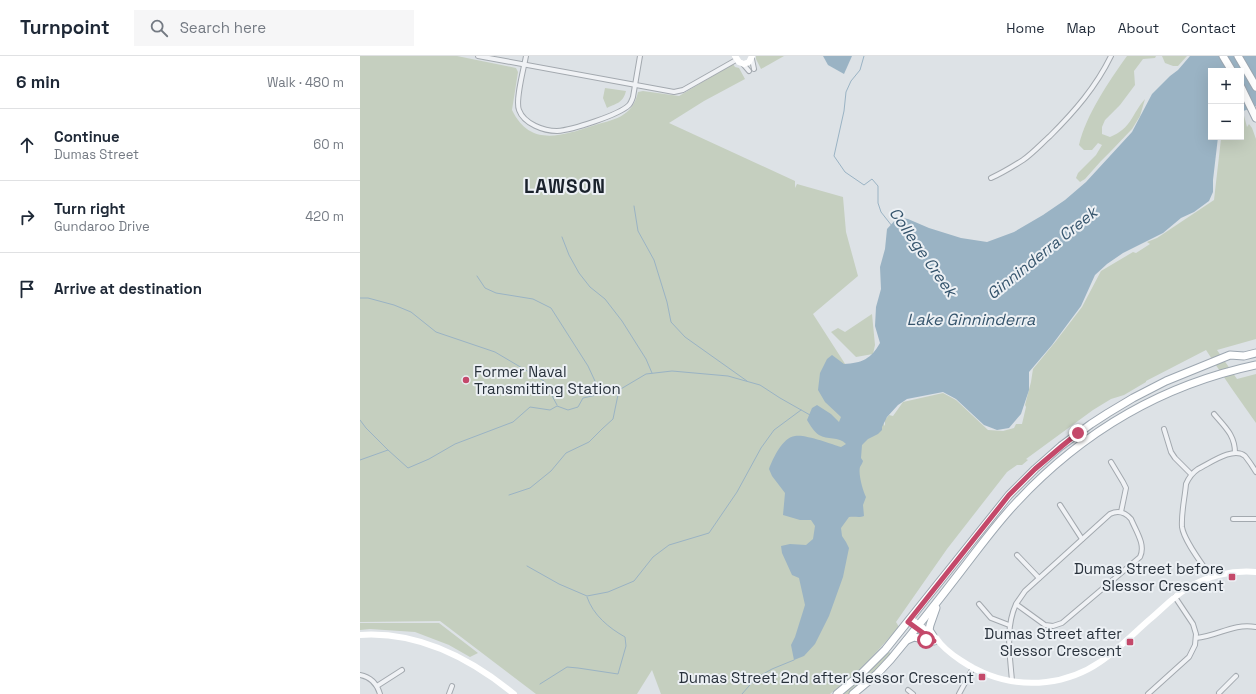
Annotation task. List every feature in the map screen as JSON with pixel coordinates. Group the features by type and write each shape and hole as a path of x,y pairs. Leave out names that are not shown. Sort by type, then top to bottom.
{"main road":[{"path":"1223,56 1230,68"},
{"path":"1238,56 1256,87"},
{"path":"1244,93 1256,118"},
{"path":"837,694 874,661 893,641 1009,495 1035,469 1062,446 1091,424 1133,398 1166,381 1230,356 1256,348"},
{"path":"1230,356 1244,356 1256,353"},
{"path":"853,694 877,674 891,659 942,597 1015,503 1045,473 1090,437 1131,410 1198,381 1256,365"},
{"path":"936,640 929,630 933,614 942,597"},
{"path":"906,641 914,637 936,640"}],"street":[{"path":"478,56 671,92 679,91 736,58 749,71"},
{"path":"526,56 518,100 519,109 526,120 534,125 555,131 568,129 602,118 628,106 631,102 640,56"},
{"path":"991,178 1029,155 1073,113 1092,89 1111,56"},
{"path":"742,64 749,62 752,57"},
{"path":"752,57 754,69"},
{"path":"1214,414 1232,436 1235,453"},
{"path":"1164,429 1171,452 1191,474"},
{"path":"1212,577 1187,539 1182,526 1186,484 1191,474 1230,453 1240,454 1246,457 1256,472"},
{"path":"1111,462 1124,482 1126,488 1121,512"},
{"path":"1060,505 1082,539"},
{"path":"1012,681 1009,625 1012,612 1016,604 1025,591 1110,514 1114,512 1121,512 1128,515 1142,543 1142,553 1137,561 1058,625 1046,625 1016,604"},
{"path":"1233,519 1256,519"},
{"path":"1017,555 1039,578"},
{"path":"910,620 973,668 992,676 1012,681 1034,683 1054,681 1068,678 1083,672 1102,661 1175,597 1192,586 1212,577 1232,573 1256,572"},
{"path":"1148,694 1189,657 1194,648 1196,638 1193,624 1175,597"},
{"path":"979,604 991,618 1009,625"},
{"path":"1196,638 1233,627 1246,625 1256,627"},
{"path":"360,635 389,636 412,640 441,648 468,662 514,694"},
{"path":"959,694 973,668"},
{"path":"377,686 402,670"},
{"path":"360,675 370,679 377,686 380,694"},
{"path":"1220,694 1236,676"},
{"path":"450,694 452,686"},
{"path":"908,690 913,694"}],"green space":[{"path":"360,56 457,56 516,68 518,72 512,110 519,122 528,130 547,136 569,133 615,119 627,112 635,101 638,92 643,91 679,96 733,64 735,67 739,68 745,79 704,101 669,123 795,181 795,188 797,184 843,197 846,232 858,276 813,314 885,426 885,420 889,415 893,416 903,402 943,393 956,400 988,430 1003,431 1014,428 1016,424 1022,424 1033,369 1082,307 1101,271 1133,252 1136,253 1150,244 1147,242 1157,238 1214,200 1221,140 1244,140 1244,116 1247,127 1249,124 1252,128 1256,139 1256,339 1217,350 1237,379 1256,374 1256,423 1206,350 1146,381 1124,395 1111,399 1093,410 1026,459 1028,460 1022,465 1017,465 1007,472 947,549 896,622 899,627 856,673 830,694 661,694 652,670 637,694 536,694 440,621 360,622"},
{"path":"756,56 784,56 761,69"},
{"path":"1127,56 1156,56 1155,58 1143,59 1134,71 1135,85 1120,105 1105,120 1102,127 1102,134 1110,137 1123,130 1145,99 1140,116 1132,129 1085,179 1080,182 1076,178 1078,173 1096,155 1102,145 1098,143 1092,150 1084,150 1079,145 1082,134 1099,99"},
{"path":"1162,56 1187,56 1178,66 1173,66 1165,63"},
{"path":"605,88 626,91 623,98 617,104 607,108 603,98"},
{"path":"872,314 875,345 873,354 856,357 831,332 838,328 845,332"},
{"path":"360,623 439,623 478,653 470,657 449,645 415,632 370,629 360,630"},
{"path":"889,652 892,654 850,694 840,694 855,685"}],"water":[{"path":"823,56 852,56 844,74 828,65"},
{"name":"Lake Ginninderra","path":"1190,56 1256,56 1256,106 1244,111 1244,68 1208,68 1208,140 1218,140 1213,192 1209,201 1194,212 1181,218 1163,233 1123,253 1107,264 1095,275 1081,306 1052,345 1029,372 1029,390 1021,414 1009,428 997,430 984,425 956,399 943,392 907,399 898,405 887,417 882,430 862,445 861,458 863,461 860,467 860,474 866,497 863,505 864,516 849,517 841,528 842,536 849,548 843,577 829,616 815,644 804,656 794,660 791,645 805,605 799,578 792,575 782,553 781,546 790,544 806,545 813,539 815,526 811,520 800,520 783,515 785,493 772,476 769,469 779,449 786,440 791,437 805,436 841,447 846,444 840,440 819,435 807,420 812,408 817,405 831,414 839,422 841,417 825,402 818,390 820,373 827,359 832,355 844,364 856,363 873,353 880,343 875,326 876,307 881,289 880,267 885,249 887,229 898,217 908,219 929,228 961,238 987,242 1014,232 1065,200 1086,182 1132,132 1152,94 1178,70"}],"waterway":[{"name":"College Creek","path":"864,56 860,70 851,81 846,92 844,111 834,156 845,172 864,185 872,179 878,186 878,203 881,212 892,226"},
{"path":"634,206 638,231 654,260 667,302 671,322 685,337 747,381"},
{"path":"562,237 569,255 579,273 590,287 605,299 622,321 646,359 652,373"},
{"path":"477,276 485,288 496,293 533,299 551,308 588,366 601,394"},
{"path":"360,298 368,298 394,305 411,312 436,332 495,352 544,381 557,405"},
{"path":"360,460 388,450 408,468 429,459 455,444 513,422 530,407 550,410 557,406 568,410 578,407 583,398 614,393 646,374 672,371 728,376 760,385 810,415"},
{"path":"509,495 530,488 551,471 566,453 589,442 613,419 619,390"},
{"path":"527,566 559,584 587,596 608,592 634,581 653,557 669,545 709,533 737,492 761,448 774,430 801,410"},
{"path":"360,420 388,450"},
{"path":"540,684 567,667 618,674 626,646 625,637 597,615 587,597"},
{"name":"Ginninderra Creek","path":"742,694 756,678 772,669 794,660"}],"place":[{"name":"Former Naval Transmitting Station","path":"466,380"},
{"name":"Dumas Street before Slessor Crescent","path":"1232,577"},
{"name":"Dumas Street after Slessor Crescent","path":"1130,642"},
{"name":"Dumas Street 2nd after Slessor Crescent","path":"982,677"}],"district":[{"name":"LAWSON","path":"565,186"}],"route":[{"path":"926,640 934,641 908,622 1009,495 1035,469 1078,433"}]}
